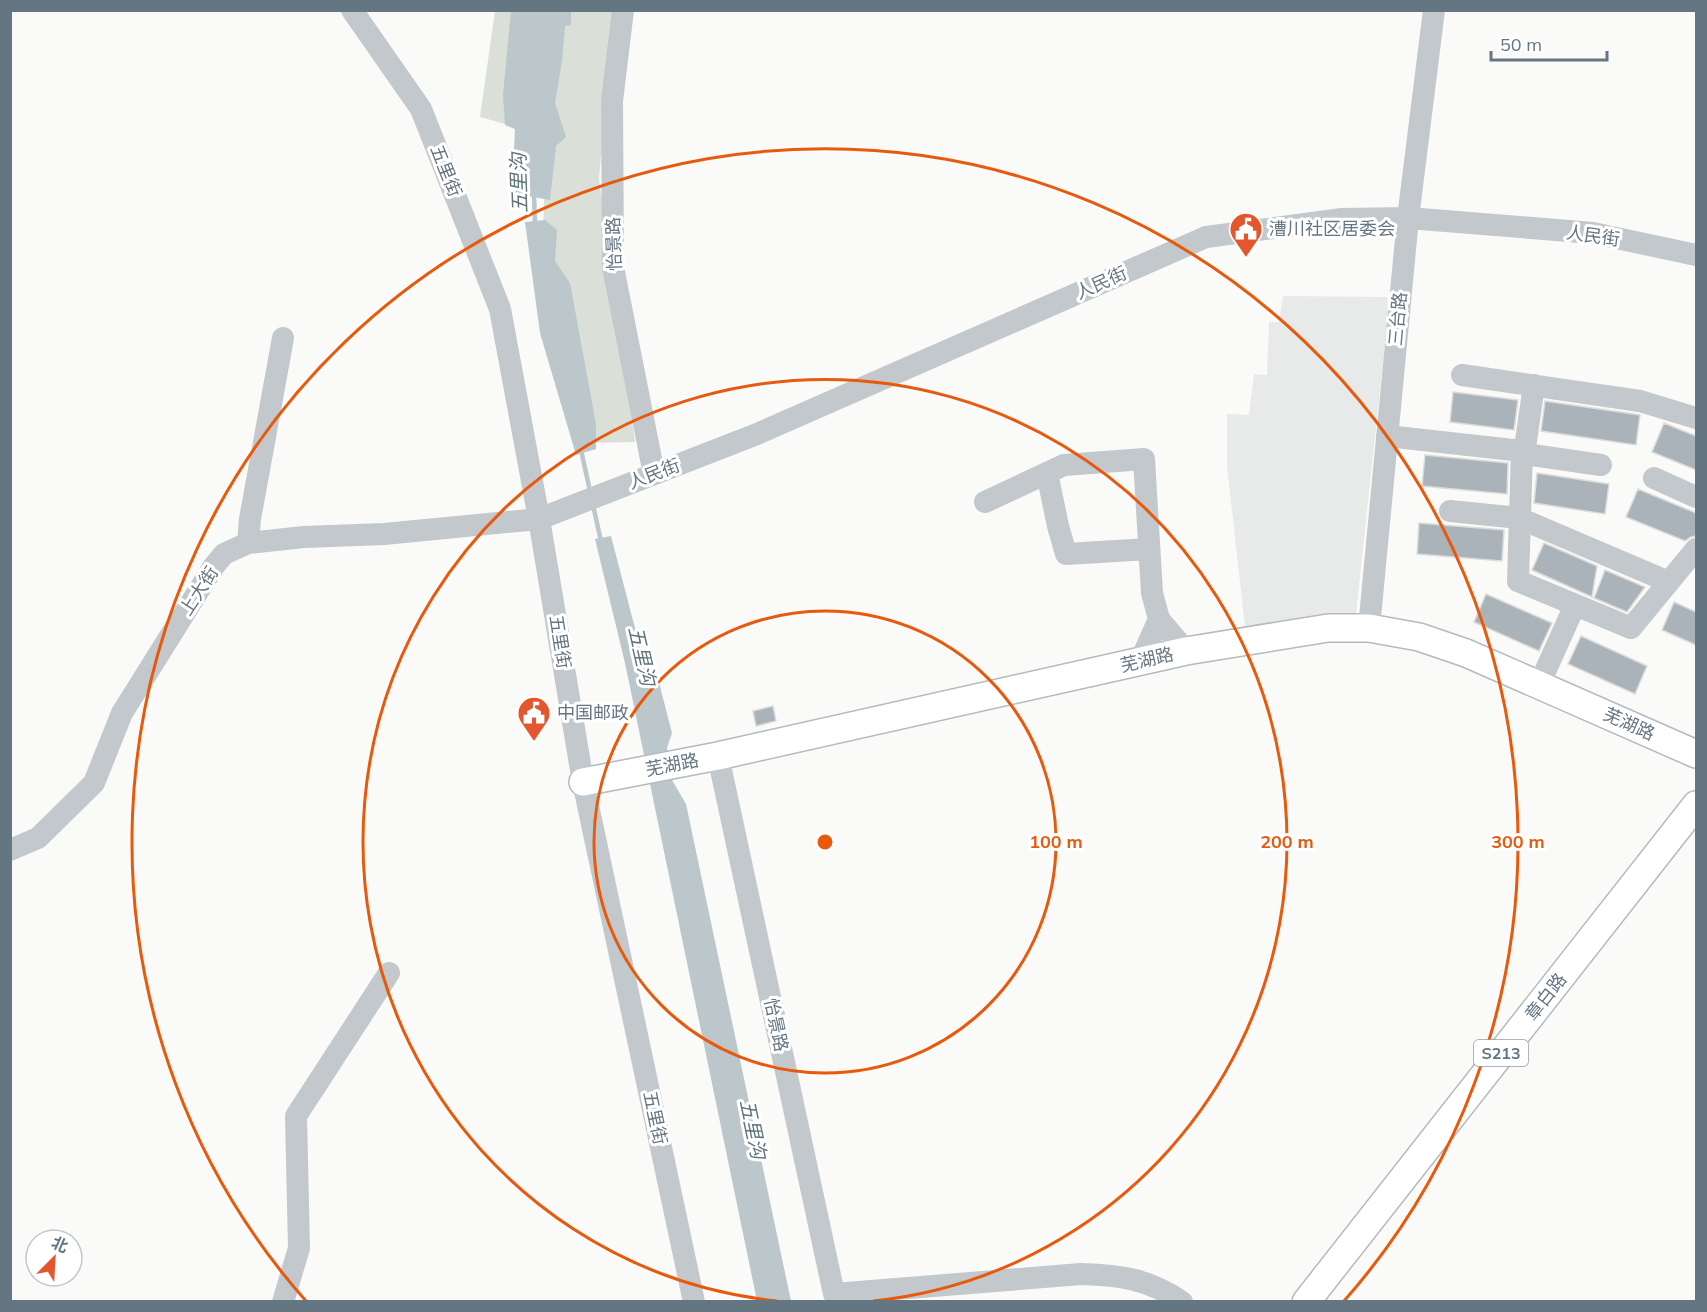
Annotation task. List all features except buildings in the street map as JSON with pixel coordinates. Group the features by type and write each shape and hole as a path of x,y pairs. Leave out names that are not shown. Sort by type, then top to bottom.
{"main road":[{"name":"芜湖路","path":"583,782 718,756 1186,651 1328,628 1369,628 1419,637 1539,685 1696,754"},
{"name":"章白路","path":"1306,1302 1696,805"}],"street":[{"name":"五里街","path":"352,10 421,109 500,309 539,519 583,782 694,1302"},
{"name":"怡景路","path":"623,10 612,100 613,267 654,474"},
{"name":"三台路","path":"1369,628 1408,218 1434,10"},
{"name":"人民街","path":"539,519 757,434 1206,237 1342,219 1408,218 1593,233 1696,255"},
{"path":"248,543 250,519 283,338"},
{"path":"1462,375 1640,401 1696,418"},
{"path":"1534,385 1526,441 1522,451 1518,581 1630,628 1696,549"},
{"path":"1387,436 1522,451 1532,455 1601,465"},
{"path":"985,502 1064,465 1144,459 1152,592 1159,619 1186,651"},
{"path":"1047,473 1066,554 1149,549"},
{"path":"1654,478 1696,497"},
{"path":"1450,511 1519,518 1669,582"},
{"name":"上大街","path":"10,850 38,838 94,783 122,713 214,566 224,554 248,543 304,537 384,534 539,519"},
{"path":"1539,685 1575,605"},
{"path":"1140,662 1159,619"},
{"name":"怡景路","path":"718,756 834,1294 1081,1274 1118,1275 1140,1281 1159,1288 1182,1302"},
{"path":"283,1302 299,1248 296,1116 389,973"}],"shaded area":[{"path":"495,11 613,11 599,179 635,442 584,443 543,235 546,135 480,117"},
{"path":"1283,296 1390,297 1356,613 1320,614 1245,627 1227,466 1227,414 1249,415 1254,374 1267,375 1269,322 1279,322"}],"water":[{"path":"511,11 571,11 571,25 565,26 555,103 566,137 556,146 550,200 512,193 515,129 505,125 503,95"},
{"path":"545,220 557,230 555,261 570,283 596,424 596,449 576,455 540,333 525,222"},
{"path":"611,536 643,659 653,659 672,733 667,748 672,780 686,804 791,1301 757,1301 625,663 595,539"}],"waterway":[{"name":"五里沟","path":"534,194 535,224"},
{"name":"五里沟","path":"581,450 590,491"},
{"name":"五里沟","path":"593,505 601,541"}],"place":[{"name":"漕川社区居委会","path":"1246,258"},
{"name":"中国邮政","path":"534,742"}]}
